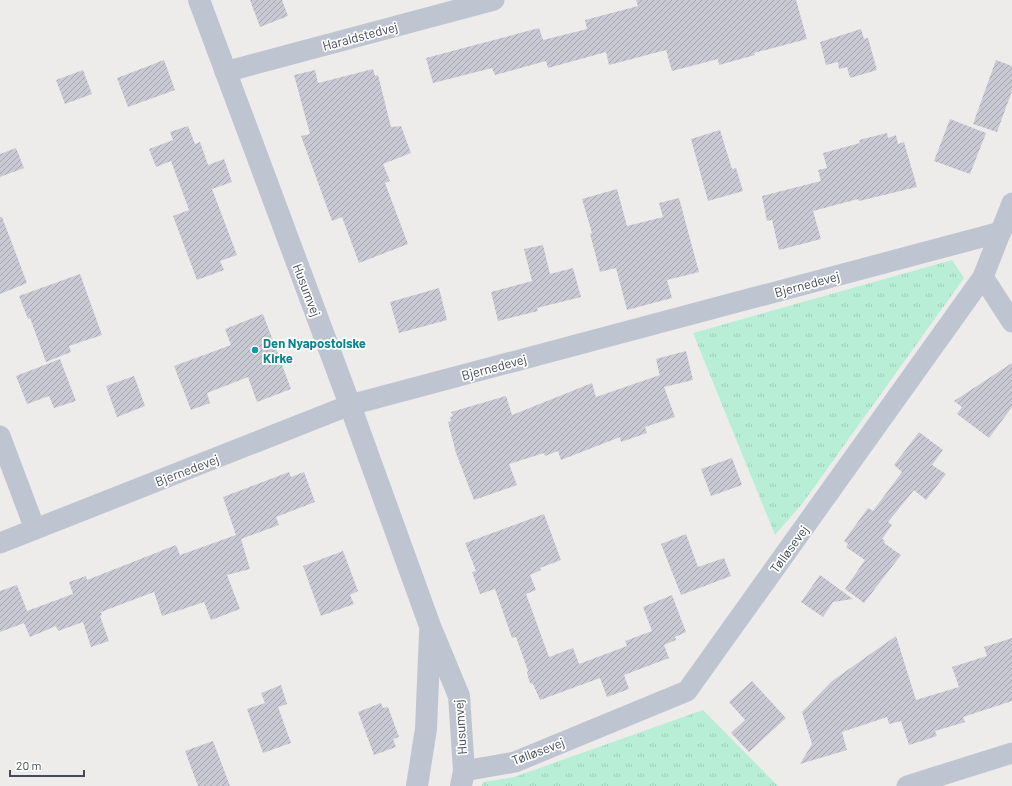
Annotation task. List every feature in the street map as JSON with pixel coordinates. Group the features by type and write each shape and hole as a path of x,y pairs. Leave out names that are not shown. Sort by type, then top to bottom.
{"street":[{"name":"Husumvej","path":"199,0 350,405 430,626 459,696 462,778"},
{"name":"Haraldstedvej","path":"226,72 494,0"},
{"name":"Tølløsevej","path":"462,778 515,762 687,691 983,277 1012,203"},
{"name":"Bjernedevej","path":"0,543 350,405 1001,232"},
{"path":"983,277 1012,322"},
{"path":"0,436 35,529"},
{"name":"Husumvej","path":"417,786 426,729 430,626"},
{"path":"907,786 1012,753"}],"green space":[{"path":"952,260 964,278 802,504 775,535 693,333"},
{"path":"703,710 778,786 482,786 483,782 514,777"}],"building":[{"path":"250,0 282,0 288,16 260,27"},
{"path":"636,0 796,0 807,39 754,53 755,55 719,65 718,59 672,71 666,50 609,65 606,52 548,68 546,61 495,75 492,68 433,83 426,58 539,28 543,40 587,29 585,20 638,6"},
{"path":"861,29 864,39 868,38 877,70 850,78 847,67 839,69 838,62 826,65 820,42"},
{"path":"164,60 175,90 128,107 117,78"},
{"path":"996,60 1012,66 1012,91 997,132 973,124"},
{"path":"373,69 375,76 378,75 391,127 401,126 411,153 383,164 390,181 385,183 408,244 359,263 342,217 332,221 301,136 310,134 294,75 315,70 318,83"},
{"path":"83,70 92,94 65,104 56,80"},
{"path":"950,119 986,133 970,174 934,161"},
{"path":"188,126 195,144 200,142 208,165 224,159 232,182 212,189 237,255 220,261 224,270 197,280 173,216 189,210 171,161 156,167 149,149 173,140 170,132"},
{"path":"720,130 732,169 736,168 743,191 708,201 691,139"},
{"path":"887,133 888,138 896,135 898,144 904,142 917,187 859,201 858,199 813,211 821,239 779,250 772,220 767,221 762,196 821,181 818,170 827,168 823,153 860,143 859,140"},
{"path":"16,148 24,168 0,177 0,154"},
{"path":"617,189 627,226 663,217 659,203 679,198 699,272 667,280 672,298 627,310 616,268 600,272 590,234 592,233 582,199"},
{"path":"0,217 2,217 27,283 0,294"},
{"path":"543,245 550,274 573,268 581,297 537,308 538,311 498,321 491,292 532,281 524,249"},
{"path":"80,274 102,335 69,346 71,352 46,362 30,318 28,319 19,296"},
{"path":"439,288 447,320 399,333 390,302"},
{"path":"263,314 291,389 257,402 248,377 207,393 210,403 191,410 174,366 231,345 225,329"},
{"path":"686,351 693,380 664,387 675,417 645,427 647,433 621,442 620,437 561,460 558,451 545,456 544,453 509,464 517,485 474,500 456,453 448,422 451,421 450,417 453,416 451,412 506,396 512,415 592,383 596,397 660,375 656,359"},
{"path":"60,359 76,401 54,408 49,396 27,404 16,376"},
{"path":"1012,363 1012,407 989,438 957,414 962,407 954,401"},
{"path":"134,376 145,406 117,417 106,386"},
{"path":"919,432 943,450 932,465 946,474 926,500 914,490 888,522 892,525 882,539 885,541 884,543 901,555 864,603 845,589 865,560 846,547 848,544 844,541 868,508 873,511 902,472 894,465"},
{"path":"732,458 742,485 711,496 701,469"},
{"path":"289,472 291,477 304,472 315,502 276,517 279,525 241,539 250,569 227,575 240,609 211,620 204,602 162,616 154,592 101,612 102,615 100,616 109,641 91,647 83,622 58,631 56,626 30,637 24,623 0,632 0,591 17,585 27,611 73,594 69,582 86,576 87,580 176,545 180,555 236,535 223,497"},
{"path":"544,514 561,560 540,568 541,570 530,575 536,590 526,594 549,657 573,648 579,664 627,646 625,641 652,631 643,607 672,595 686,632 675,637 676,640 664,645 669,658 624,675 629,689 607,697 600,678 540,700 533,684 530,683 527,673 528,671 516,637 512,638 495,589 480,594 472,572 476,571 465,543"},
{"path":"686,534 698,567 724,558 731,576 681,595 661,544"},
{"path":"343,551 358,591 350,595 354,604 321,616 303,566"},
{"path":"820,575 853,599 833,602 823,617 801,602"},
{"path":"896,636 916,700 959,687 952,667 987,656 984,647 1012,638 1012,701 963,717 965,722 935,731 937,736 909,745 901,721 889,724 887,717 842,732 847,750 800,764 812,744 802,712 832,681"},
{"path":"752,681 786,718 749,752 731,733 745,720 729,702"},
{"path":"281,685 287,704 278,707 291,743 263,753 247,709 265,703 261,693"},
{"path":"381,703 383,708 388,707 399,737 393,739 396,747 374,755 358,712"},
{"path":"213,741 230,786 198,786 185,751"}],"place":[{"name":"Den Nyapostolske Kirke","path":"255,350"}]}
